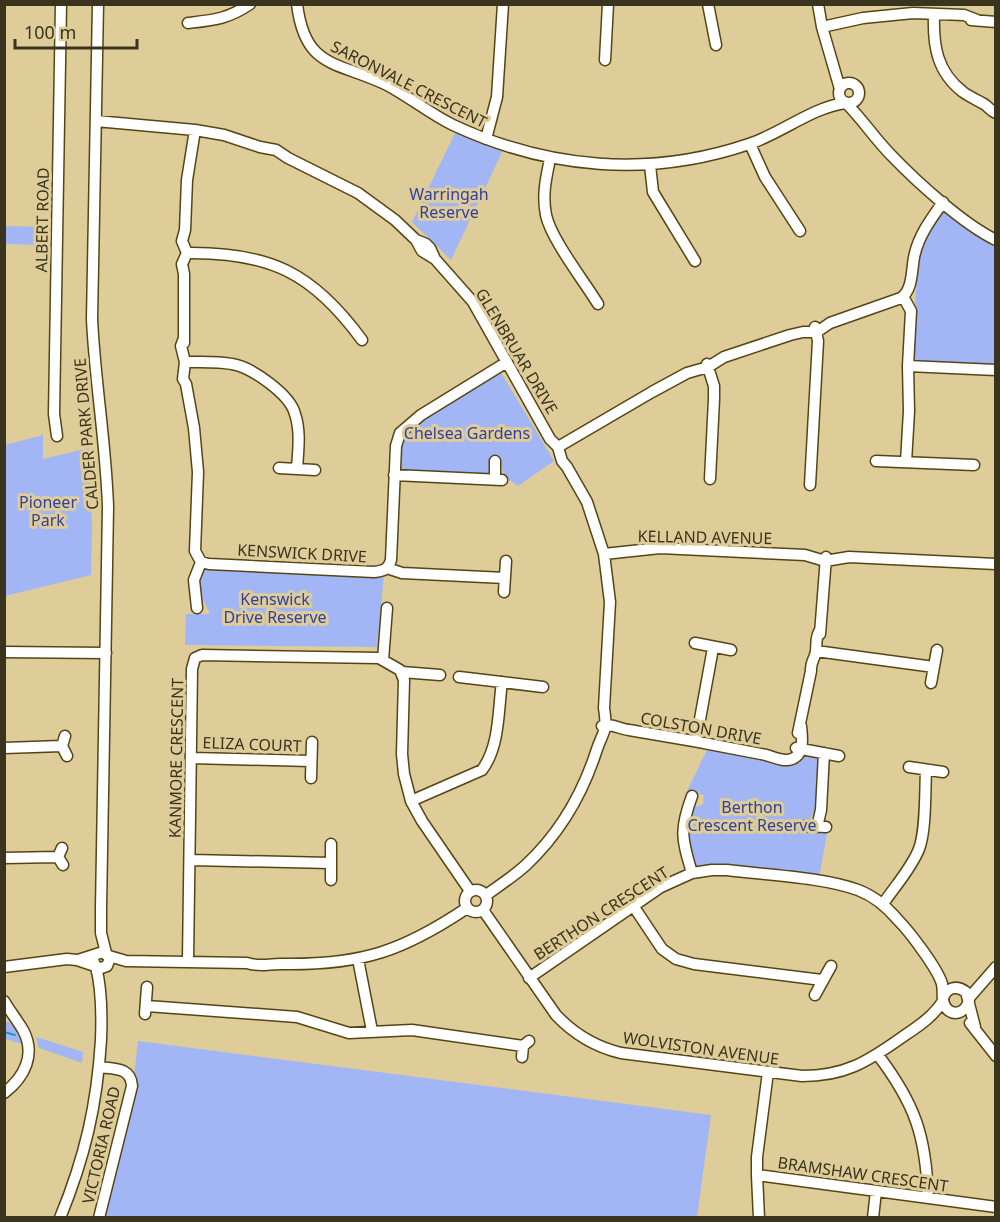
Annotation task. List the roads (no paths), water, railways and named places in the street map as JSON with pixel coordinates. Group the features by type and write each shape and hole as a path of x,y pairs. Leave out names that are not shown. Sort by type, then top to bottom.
{"street":[{"name":"ALBERT ROAD","path":"57,436 54,414 61,4"},
{"name":"CALDER PARK DRIVE","path":"60,1218 82,1162 99,1067 107,477 93,346 98,4"},
{"path":"188,23 230,17 250,4"},
{"name":"SARONVALE CRESCENT","path":"297,4 303,34 309,47 320,56 386,85 450,124 486,139 550,159 601,165 650,165 704,156 750,144 843,97"},
{"path":"486,139 497,97 503,4"},
{"path":"605,60 608,4"},
{"path":"708,4 717,45"},
{"path":"818,4 822,27 843,97 891,155 971,225 996,240"},
{"path":"822,27 887,14 913,13 964,15 977,20 996,22"},
{"path":"937,15 934,43 943,70 964,93 990,105 996,113"},
{"path":"835,66 859,89 859,98 866,123"},
{"path":"843,97 845,84 852,83"},
{"path":"843,97 855,102 859,98"},
{"name":"GLENBRUAR DRIVE","path":"96,121 195,130 224,135 276,150 358,193 395,220 416,240 426,244 435,259 472,302 548,432 560,446"},
{"path":"190,253 182,241 185,230 187,180 195,130"},
{"path":"750,144 765,177 800,231"},
{"path":"550,159 545,183 546,217 598,304"},
{"path":"650,165 653,192 695,261"},
{"path":"486,895 525,866 563,823 580,792 596,750 597,737 605,726 601,713 604,708 610,602 604,554 587,502 567,467 560,446 687,373 695,365 707,365 716,355 731,353 790,335 798,329 815,330 828,320 842,319 903,300 920,237 943,202"},
{"path":"190,253 182,264 184,338 181,346 187,362 183,379 186,384 194,428 198,472 195,551 201,562 194,580 197,608"},
{"path":"190,253 241,256 284,269 322,293 362,340"},
{"path":"903,300 911,317 906,462"},
{"path":"810,485 818,346 815,330"},
{"path":"187,362 231,363 245,367 282,393 292,404 296,414 299,434 297,469"},
{"name":"KENSWICK DRIVE","path":"201,562 374,572 387,568 391,560 396,446 400,432 434,405 507,362"},
{"path":"707,365 714,386 710,479"},
{"path":"908,366 996,370"},
{"path":"394,476 499,480 495,461"},
{"path":"876,461 974,465"},
{"path":"279,468 315,470"},
{"name":"KELLAND AVENUE","path":"604,554 660,548 805,555 817,553 826,559 835,554 849,557 996,564"},
{"path":"826,559 820,630 816,636 818,651 810,665 799,749 839,756"},
{"path":"504,592 506,561"},
{"path":"387,568 402,573 506,578"},
{"path":"383,660 387,608"},
{"path":"694,643 731,650"},
{"path":"696,741 713,648"},
{"path":"818,651 934,667"},
{"path":"931,683 937,651"},
{"path":"4,652 106,652"},
{"name":"KANMORE CRESCENT","path":"188,962 192,669 198,656 367,658 383,660 402,672 440,675"},
{"path":"402,672 404,680 402,754 411,801 470,891"},
{"path":"459,677 543,687"},
{"path":"411,801 482,770 490,760 494,748 502,682"},
{"name":"COLSTON DRIVE","path":"605,726 772,756 786,756 799,749"},
{"name":"ELIZA COURT","path":"311,778 312,742"},
{"path":"4,748 64,746"},
{"path":"804,826 821,827 824,753"},
{"name":"ELIZA COURT","path":"191,758 311,761"},
{"path":"909,767 943,772"},
{"path":"883,904 911,865 919,849 922,837 926,770"},
{"path":"692,796 682,835 692,873"},
{"path":"331,844 331,880"},
{"path":"4,858 61,857"},
{"path":"190,860 331,863"},
{"name":"BERTHON CRESCENT","path":"529,978 661,887 692,873 727,870 824,882 860,891 883,904 900,921 937,974 942,984 943,999"},
{"path":"467,908 476,912 483,910 487,902 486,895 481,890 470,891"},
{"path":"467,908 465,901 470,891"},
{"path":"634,907 662,949 676,959 694,964 822,980"},
{"path":"4,967 42,961 77,960 247,963 261,959 279,964 317,964 358,959 389,951 415,940 467,908"},
{"name":"WOLVISTON AVENUE","path":"483,910 562,1022 579,1035 605,1048 637,1055 802,1076 823,1076 863,1064 930,1018 943,999"},
{"path":"358,959 372,1031"},
{"path":"815,995 831,966"},
{"path":"955,1013 963,1010 982,982 996,967"},
{"name":"BERTHON CRESCENT","path":"937,974 946,982 959,987"},
{"path":"982,982 950,988 943,999 946,1008 975,1027 996,1056"},
{"path":"147,987 146,1010 297,1017 340,1032 427,1031 525,1048"},
{"path":"959,987 966,992 975,1027"},
{"path":"4,1001 26,1036 29,1051 27,1065 22,1076 4,1093"},
{"name":"WOLVISTON AVENUE","path":"930,1018 955,1013"},
{"path":"878,1054 913,1109 927,1162 928,1197"},
{"name":"VICTORIA ROAD","path":"99,1067 124,1070 130,1077 132,1086 99,1218"},
{"name":"BRAMSHAW CRESCENT","path":"768,1072 757,1157 757,1175 992,1206"},
{"path":"757,1175 759,1218"},
{"path":"873,1218 876,1191"},
{"path":"988,1218 992,1206"}],"waterway":[{"path":"4,1032 15,1035"}],"park label":[{"name":"Warringah Reserve","path":"449,203"},
{"name":"Chelsea Gardens","path":"467,433"},
{"name":"Pioneer Park","path":"48,511"},
{"name":"Kenswick Drive Reserve","path":"275,608"},
{"name":"Berthon Crescent Reserve","path":"752,816"}]}
